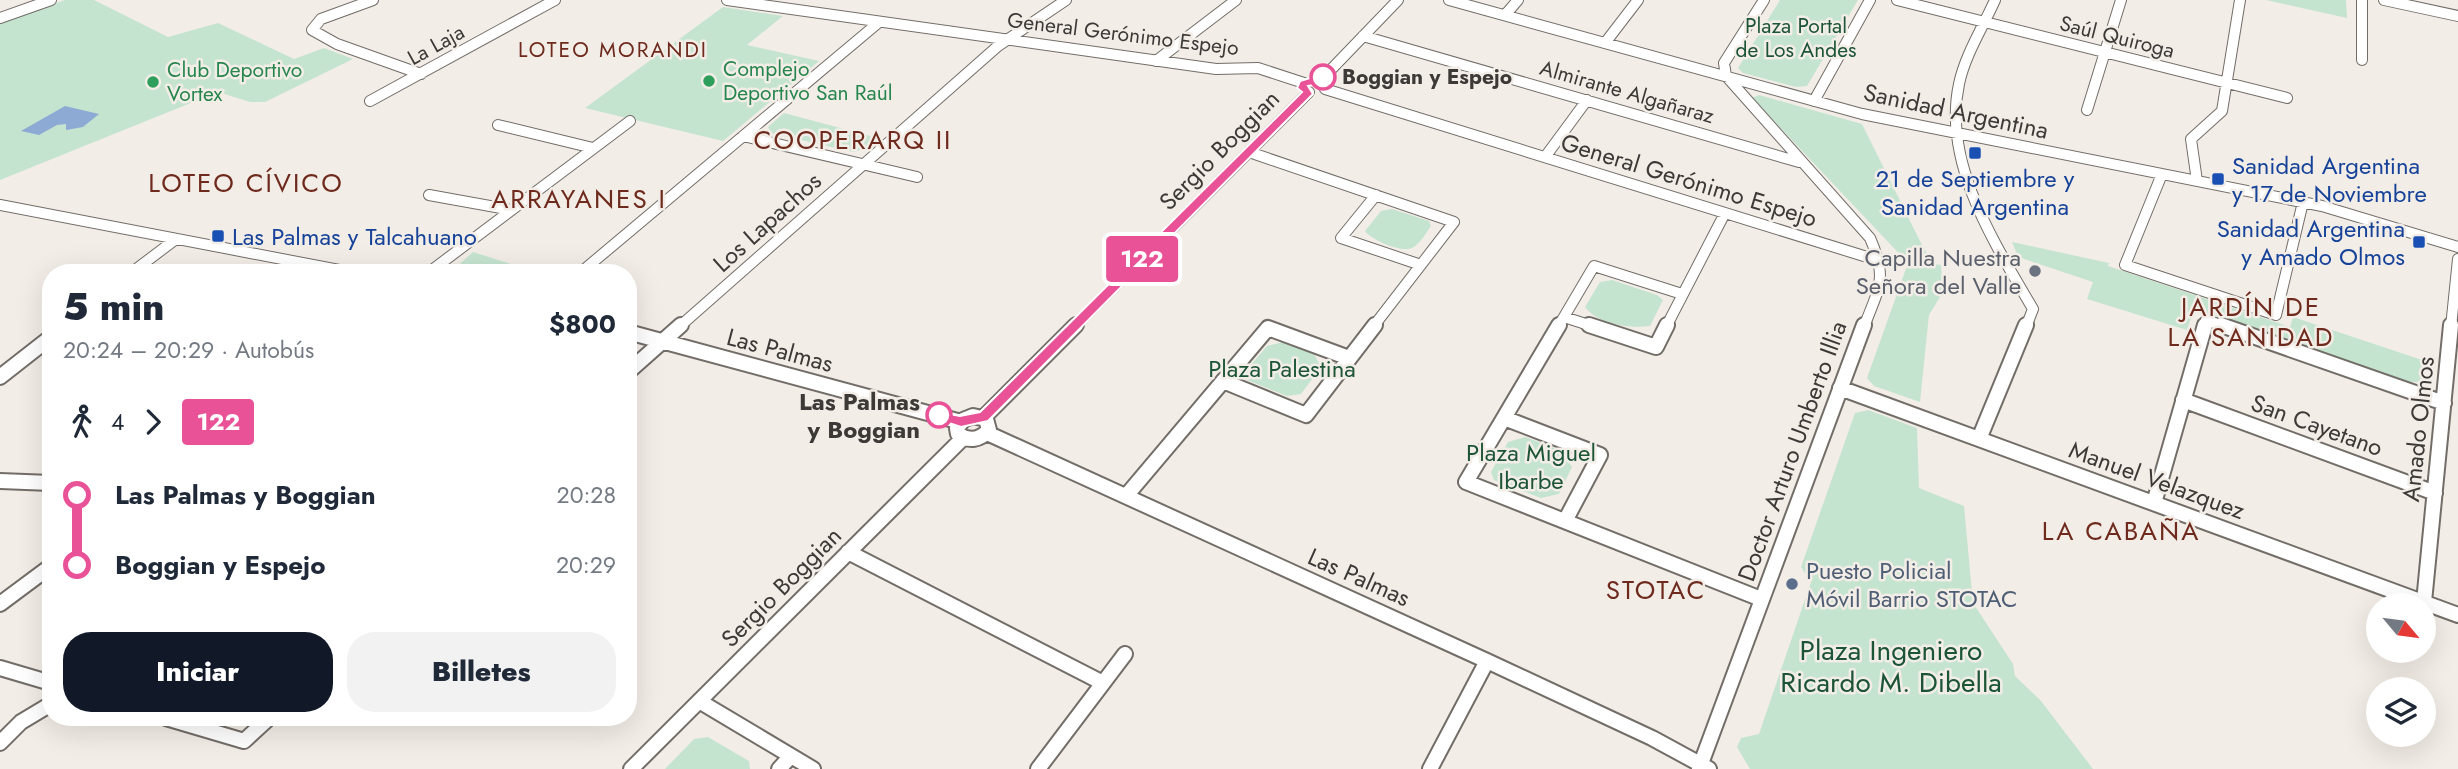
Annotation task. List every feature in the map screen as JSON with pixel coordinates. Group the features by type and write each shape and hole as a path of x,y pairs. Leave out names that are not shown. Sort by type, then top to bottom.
{"street":[{"path":"0,18 51,0"},
{"path":"373,0 321,19 313,25 312,30 337,44 421,74"},
{"name":"La Laja","path":"370,101 555,0"},
{"name":"General Gerónimo Espejo","path":"727,0 1216,69 1258,68 1307,87"},
{"name":"Los Lapachos","path":"637,364 1007,40 1066,0"},
{"path":"1156,61 1236,0"},
{"path":"1307,87 1323,85 1363,36 1398,0"},
{"name":"Sanidad Argentina","path":"1449,0 1814,101 1955,133 2302,202 2458,247"},
{"path":"1505,15 1518,0"},
{"path":"1605,43 1638,0"},
{"path":"1764,0 1724,64 1727,76 1799,162 1870,238 1880,261"},
{"path":"1814,101 1870,0"},
{"name":"Saúl Quiroga","path":"1896,0 2287,98"},
{"path":"1979,439 2033,309 1988,233 1955,133 1958,85 1995,0"},
{"path":"2087,110 2121,0"},
{"path":"2197,181 2191,139 2222,111 2240,0"},
{"path":"2362,0 2362,60"},
{"path":"2384,0 2458,16"},
{"path":"591,264 878,23"},
{"name":"Almirante Algañaraz","path":"1363,36 1799,162"},
{"name":"General Gerónimo Espejo","path":"1323,85 1880,261"},
{"name":"Sergio Boggian","path":"983,418 1248,152 1307,87"},
{"path":"1545,157 1587,100"},
{"path":"440,264 630,121"},
{"path":"498,125 593,148"},
{"path":"743,136 917,177"},
{"path":"1223,381 1306,415 1454,222 1248,152"},
{"path":"2162,174 2125,265 2276,315 2302,202"},
{"path":"429,195 512,210"},
{"path":"1376,195 1341,238 1421,265"},
{"path":"0,205 308,264"},
{"path":"0,216 13,208"},
{"path":"1564,317 1656,346 1725,213"},
{"path":"143,264 176,239"},
{"name":"Amado Olmos","path":"2425,593 2458,259"},
{"name":"Doctor Arturo Umberto Illia","path":"1703,768 1762,599 1882,278 1880,261"},
{"path":"1682,295 1594,266 1466,482 1762,599"},
{"path":"2154,503 2206,320 2444,403"},
{"path":"1126,496 1268,328 1349,358"},
{"name":"Las Palmas","path":"637,335 961,422"},
{"path":"0,377 42,344"},
{"name":"Manuel Velazquez","path":"1840,388 2399,593"},
{"name":"San Cayetano","path":"2183,400 2435,493"},
{"path":"973,416 983,418 990,424 987,433 975,439 962,438 957,431 961,422 973,416"},
{"path":"1504,418 1600,455 1565,521"},
{"name":"Las Palmas","path":"987,433 1487,660 1652,738 1703,768"},
{"name":"Sergio Boggian","path":"631,769 962,438"},
{"path":"0,481 42,483"},
{"path":"848,552 1103,683"},
{"path":"0,604 42,573"},
{"name":"Manuel Velazquez","path":"2436,607 2458,615"},
{"path":"1038,769 1125,654"},
{"path":"1430,769 1487,660"},
{"path":"0,668 42,680"},
{"path":"699,701 813,769"},
{"path":"0,743 21,722 42,709"},
{"path":"193,726 244,741 260,726"},
{"path":"779,769 791,756"}],"green space":[{"name":"Club Deportivo Vortex","path":"65,0 94,0 168,37 218,23 294,59 324,48 353,59 265,102 250,102 218,92 0,180 0,23"},
{"name":"Plaza Portal de Los Andes","path":"1780,0 1858,0 1807,86 1796,87 1743,73 1738,68"},
{"path":"2266,0 2346,0 2347,18"},
{"name":"Complejo Deportivo San Raúl","path":"723,7 783,16 747,45 819,61 723,141 585,108"},
{"path":"1759,95 1862,124 1923,247 1934,264 1941,265 1943,292 1929,315 1920,402 1874,386 1867,378 1908,263 1752,98"},
{"path":"784,113 878,138 865,149 853,152 771,133 768,127"},
{"path":"1392,209 1429,221 1431,226 1412,248 1401,249 1387,245 1365,231 1381,211"},
{"path":"2012,242 2109,263 2108,266 2290,327 2293,317 2425,361 2422,382 2406,382 2194,309 2187,330 2087,299 2093,282 2018,257"},
{"path":"473,252 511,264 460,264"},
{"path":"1612,280 1657,295 1663,300 1650,326 1615,324 1598,318 1585,307 1600,282"},
{"name":"Plaza Palestina","path":"1283,342 1314,354 1321,367 1301,394 1287,396 1247,380 1245,372 1267,346"},
{"name":"Plaza Ingeniero Ricardo M. Dibella","path":"1868,410 1917,428 1919,488 1964,506 1973,603 2013,664 2015,676 2041,701 2093,769 1750,769 1737,747 1741,738 1759,734 1811,582 1801,567 1855,413"},
{"name":"Plaza Miguel Ibarbe","path":"1525,437 1561,450 1572,467 1559,494 1541,498 1494,480 1491,472 1508,442"},
{"path":"708,737 749,761 750,769 665,769 694,739"}],"water":[{"path":"65,106 99,114 83,127 66,130 66,124 57,125 39,135 21,131"}],"bus line":[{"name":"122","path":"939,415 961,422 973,416 983,418 1309,92 1304,90 1303,83 1309,80 1320,81 1323,77"}],"place":[{"name":"Boggian y Espejo","path":"1323,77"},
{"name":"Complejo Deportivo San Raúl","path":"709,81"},
{"name":"Club Deportivo Vortex","path":"153,82"},
{"name":"21 de Septiembre y Sanidad Argentina","path":"1975,153"},
{"name":"Sanidad Argentina y 17 de Noviembre","path":"2218,179"},
{"name":"Las Palmas y Talcahuano","path":"218,236"},
{"name":"Sanidad Argentina y Amado Olmos","path":"2419,242"},
{"name":"Capilla Nuestra Señora del Valle","path":"2035,271"},
{"name":"Las Palmas y Boggian","path":"939,415"},
{"name":"Puesto Policial Móvil Barrio STOTAC","path":"1792,584"}],"district":[{"name":"LOTEO MORANDI","path":"613,50"},
{"name":"COOPERARQ II","path":"853,140"},
{"name":"LOTEO CÍVICO","path":"246,183"},
{"name":"ARRAYANES I","path":"579,199"},
{"name":"JARDÍN DE LA SANIDAD","path":"2251,322"},
{"name":"LA CABAÑA","path":"2121,531"},
{"name":"STOTAC","path":"1656,590"}]}
